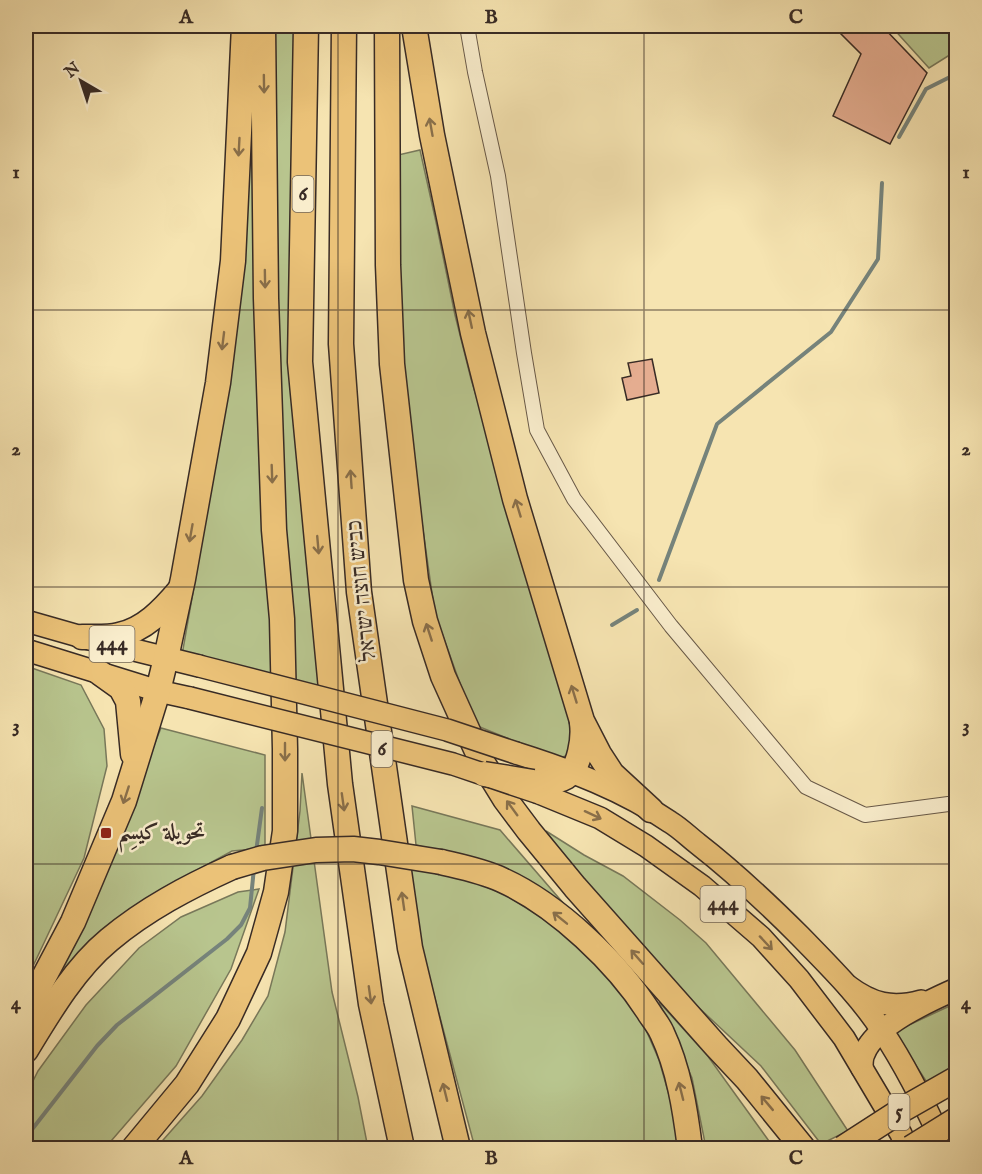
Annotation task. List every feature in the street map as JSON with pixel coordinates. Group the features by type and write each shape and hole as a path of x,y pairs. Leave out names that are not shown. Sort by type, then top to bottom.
{"highway":[{"path":"26,1011 73,922 124,801 166,658 181,589 218,383 233,261 244,26"},
{"path":"134,1149 187,1084 228,1019 258,953 276,892 285,831 282,619 274,530 266,298 263,26"},
{"name":"כביש חוצה ישראל","path":"306,26 300,362 340,784 371,1004 402,1149"},
{"name":"כביש חוצה ישראל","path":"344,26 341,344 359,592 410,948 458,1149"},
{"path":"387,26 388,265 392,364 416,580 425,621 443,676 481,760 505,799 529,831 747,1079 803,1149"},
{"path":"414,26 432,135 473,333 515,499 584,733 580,753 572,772 565,778 541,783 536,787 484,774"},
{"path":"81,637 117,636 134,631 162,611 181,589"},
{"path":"100,673 121,688 128,701 134,768"},
{"path":"582,721 612,774 651,810"},
{"path":"26,1050 84,965 108,941 146,912 188,887 232,867 262,858 316,850 354,849 380,852 475,869 502,880 537,899 604,956 631,986 662,1033 677,1075 684,1104 690,1149"},
{"name":"5","path":"843,1149 905,1108 957,1079"},
{"name":"5","path":"909,1149 957,1120"}],"main road":[{"name":"444","path":"26,621 447,730 572,772 611,788 651,810 728,867 774,909 848,986 882,1030 906,1069 945,1149"},
{"name":"444","path":"26,650 158,691 419,755 484,774"},
{"name":"444","path":"536,787 600,818 646,846 711,893 761,938 799,979 844,1038 909,1149"},
{"path":"848,986 860,995 885,1004 901,1005 948,993"},
{"path":"862,1068 863,1056 870,1042 882,1030 948,993"}],"street":[{"path":"467,26 498,176 537,430 574,499 671,626 806,787 865,815 957,803"}],"green space":[{"path":"254,26 297,26 322,691 182,655 229,387 237,318"},
{"path":"891,26 956,26 956,51 929,68"},
{"path":"420,150 471,379 576,723 568,755 558,759 475,725 435,614 410,439 400,343 398,155"},
{"path":"26,666 81,685 104,729 107,766 84,858 26,981"},
{"path":"161,728 265,755 265,848 232,851 186,876 26,1032 26,1027 119,838"},
{"path":"302,773 332,992 368,1148 156,1148 202,1096 242,1040 268,996 285,932 300,811"},
{"path":"412,806 500,830 577,919 509,870 416,845"},
{"path":"546,831 623,876 706,943 795,1050 848,1131 821,1144 761,1066 680,990 565,858"},
{"path":"407,869 460,876 506,895 556,927 594,957 625,996 646,1030 659,1060 677,1123 680,1148 475,1148 419,939"},
{"path":"259,889 231,969 176,1066 105,1148 26,1148 26,1095 38,1071 86,1005 139,948 181,917 238,892"},
{"path":"659,1002 707,1055 774,1148 706,1148 692,1078"},
{"path":"956,1003 956,1069 928,1084 894,1032"}],"building":[{"path":"833,26 882,26 927,73 890,144 833,116 861,54"},
{"path":"652,359 659,393 627,400 622,378 631,376 628,363"}],"waterway":[{"path":"899,137 926,89 956,74"},
{"path":"659,580 717,424 831,332 878,259 882,183"},
{"path":"612,625 637,610"},
{"path":"256,852 262,808"},
{"path":"26,1141 30,1132 97,1046 117,1025 227,939 241,925 250,908 254,868"}],"place":[{"name":"تحويلة كيسِم","path":"106,833"}]}
